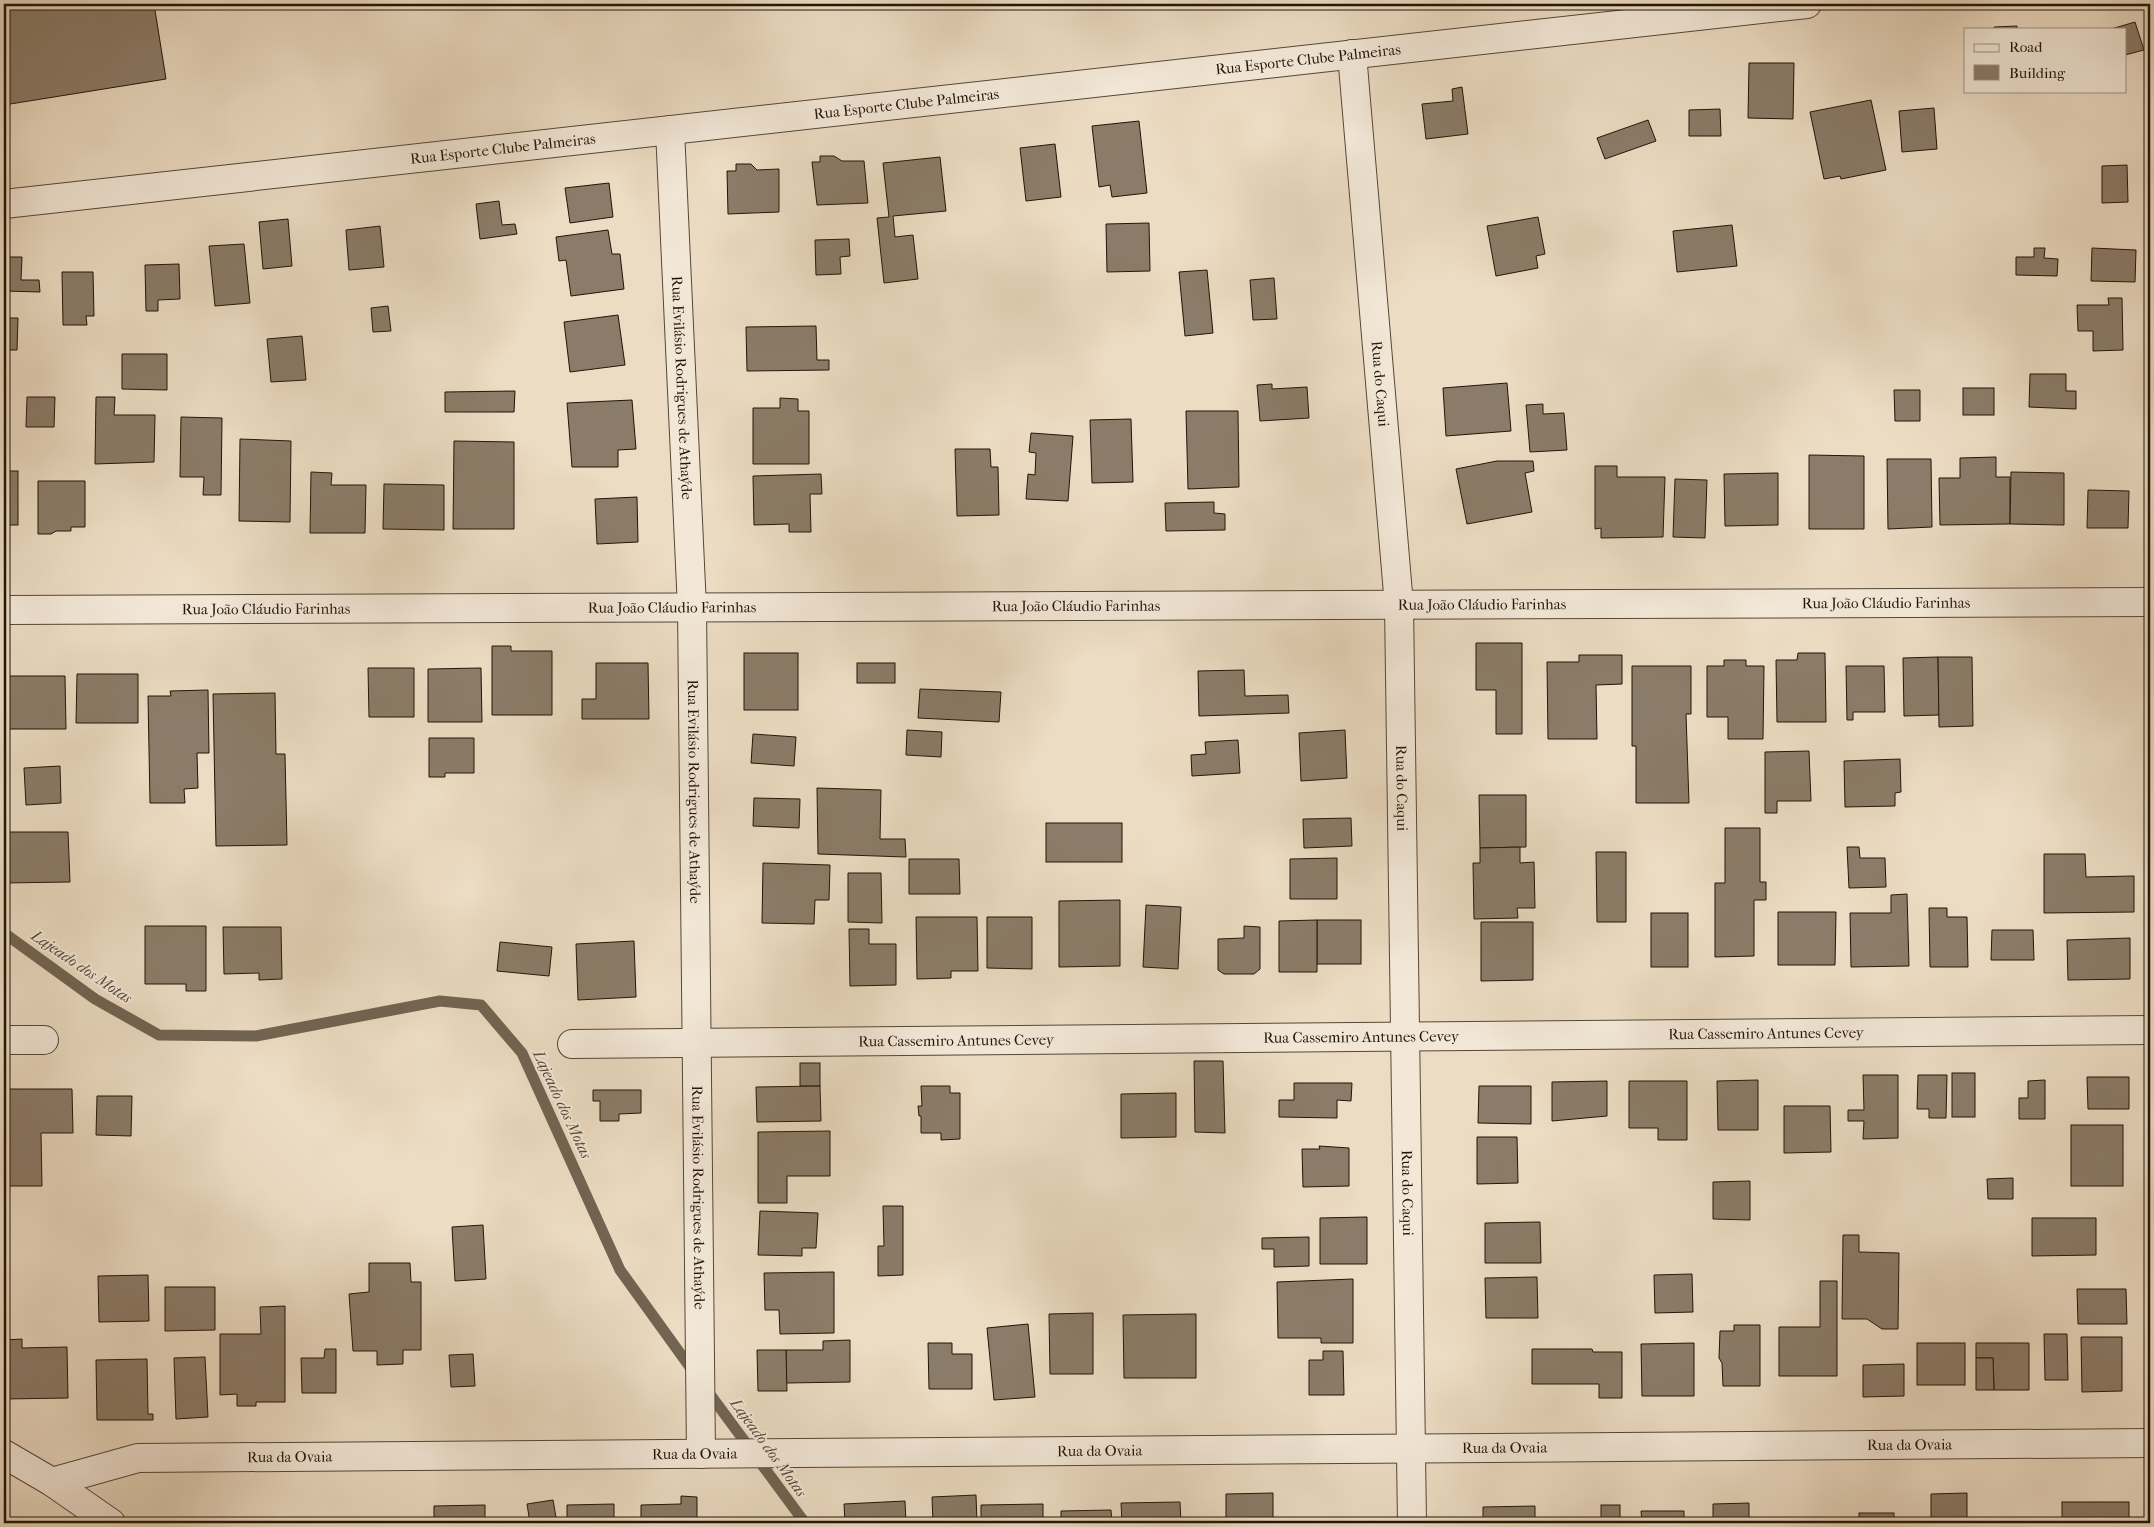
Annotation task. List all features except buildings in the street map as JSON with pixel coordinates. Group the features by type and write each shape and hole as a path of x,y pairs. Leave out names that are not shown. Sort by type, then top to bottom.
{"street":[{"name":"Rua Esporte Clube Palmeiras","path":"4,204 1807,4"},
{"name":"Rua do Caqui","path":"1352,54 1398,605 1412,1523"},
{"name":"Rua Evilásio Rodrigues de Athaýde","path":"670,130 692,608 701,1410 711,1453"},
{"name":"Rua João Cláudio Farinhas","path":"4,610 2150,602"},
{"name":"Rua Cassemiro Antunes Cevey","path":"572,1044 2150,1030"},
{"path":"4,1040 44,1040"},
{"name":"Rua da Ovaia","path":"52,1482 138,1458 2150,1443"},
{"path":"4,1454 52,1482 110,1523"}],"waterway":[{"name":"Lajeado dos Motas","path":"4,933 95,999 159,1035 256,1036 440,1001 481,1005 522,1053 620,1270 695,1374"},
{"name":"Lajeado dos Motas","path":"706,1389 805,1523"}]}
